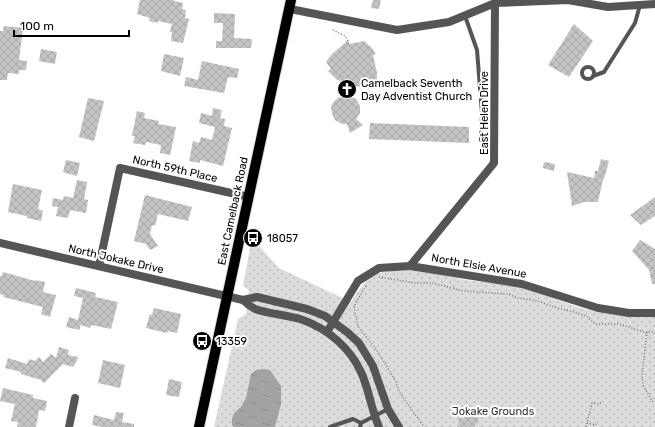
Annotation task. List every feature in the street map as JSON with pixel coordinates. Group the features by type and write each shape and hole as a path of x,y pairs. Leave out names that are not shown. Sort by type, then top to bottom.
{"main road":[{"name":"East Camelback Road","path":"199,427 290,4"}],"street":[{"path":"290,4 397,30 449,22 495,3 568,0 608,7 655,4"},
{"name":"East Helen Drive","path":"410,266 494,163 495,3"},
{"name":"North 59th Place","path":"99,266 120,168 249,197"},
{"name":"North Jokake Drive","path":"0,243 243,300"},
{"name":"North Elsie Avenue","path":"327,332 358,281 379,268 410,266 522,284 598,308 629,313 655,313"},
{"path":"243,300 257,297 284,303 307,309 333,321 359,343 374,366 388,409 399,427"},
{"path":"243,300 254,309 302,320 327,332 349,351 361,372 374,416 379,427"},
{"path":"69,427 75,398"}],"lane":[{"path":"593,76 604,72 635,23 640,5"},
{"path":"464,15 477,50 482,113 481,140"},
{"path":"330,427 353,419 360,425 388,409"}],"path":[{"path":"333,30 346,36 348,41"},
{"path":"374,279 379,277 415,283 432,283 464,290 508,294 518,298 538,301 578,313 587,317 595,324 620,324 635,330 655,332"},
{"path":"369,282 354,308 358,327 376,349 394,378 400,394 424,427"},
{"path":"647,332 642,376 643,385 652,401 655,402"},
{"path":"586,427 592,403 599,404 602,402"},
{"path":"599,404 601,408"},
{"path":"587,423 595,426 597,423"}],"green space":[{"name":"Jokake Grounds","path":"252,238 279,268 351,302 362,286 372,276 387,271 408,270 516,286 597,312 633,316 655,316 655,427 214,427 238,319 246,314 249,290 243,286"}],"water":[{"path":"256,370 270,370 281,386 281,404 275,427 234,427 232,425 232,419 234,413 241,407 246,398 251,374"}],"building":[{"path":"140,0 174,0 183,3 182,9 186,10 185,18 189,19 183,43 171,41 172,32 170,32 172,24 149,21 150,18 137,14"},
{"path":"373,0 381,0 379,9 371,8"},
{"path":"214,13 235,14 234,38 252,39 251,48 216,48 216,41 222,41 223,23 214,23"},
{"path":"574,24 593,41 569,77 548,65"},
{"path":"4,26 23,28 19,60 27,61 26,70 19,70 19,74 8,73 7,80 0,80 0,31 3,31"},
{"path":"348,40 350,44 364,41 376,54 373,55 377,73 377,82 370,83 370,87 349,86 336,79 328,71 331,69 326,62 331,55"},
{"path":"41,49 57,52 55,64 39,61"},
{"path":"164,54 184,58 180,76 161,71"},
{"path":"202,61 239,69 237,78 228,77 224,93 184,86 186,77 198,80"},
{"path":"342,96 349,96 356,99 360,106 360,113 356,119 363,125 350,133 347,124 342,124 335,120 332,114 331,106 335,100"},
{"path":"88,98 104,101 94,141 79,137"},
{"path":"213,108 222,110 220,118 225,119 224,126 232,128 223,166 200,160 200,163 189,161 193,141 199,143 201,137 212,140 215,127 199,123 201,113 212,116"},
{"path":"137,111 145,113 144,118 159,121 158,124 176,127 170,155 160,153 161,145 146,142 145,145 133,143 135,136 132,136"},
{"path":"370,123 469,127 469,143 369,139"},
{"path":"601,159 609,161 598,202 584,202 572,206 567,172 594,178 595,171 598,171"},
{"path":"66,160 80,163 77,176 63,172"},
{"path":"544,162 555,164 554,171 543,168"},
{"path":"77,180 87,182 84,199 88,200 86,213 70,210 68,218 56,216 58,207 52,206 53,198 63,200 64,196 73,198"},
{"path":"13,184 42,190 38,209 43,211 41,221 8,212"},
{"path":"145,195 192,207 188,221 158,214 155,226 152,225 150,234 158,246 150,250 146,244 134,241"},
{"path":"655,197 655,216 641,225 630,215"},
{"path":"640,240 655,249 655,284 652,284 649,270 632,251"},
{"path":"3,272 35,281 45,282 43,292 56,295 50,317 41,314 43,307 3,297 4,295 0,294 0,276 2,276"},
{"path":"76,288 96,293 95,297 118,302 111,329 91,325 90,328 81,325 79,330 66,327 69,317 78,320 83,298 74,296"},
{"path":"154,308 181,314 177,333 168,331 167,333 146,328 150,314 152,315"},
{"path":"59,347 69,350 68,355 78,357 77,361 73,367 63,364 44,383 41,380 21,374 21,372 5,368 8,358 27,364 29,359 35,361 39,357 43,362 51,354 56,358"},
{"path":"103,360 125,365 120,388 98,383"},
{"path":"169,379 182,382 179,397 166,395"},
{"path":"3,388 33,395 33,398 47,401 45,411 39,410 36,427 17,427 18,422 11,421 15,404 0,401"},
{"path":"466,407 480,409 477,424 472,427 458,427 459,418 464,419"},
{"path":"116,412 124,413 122,422 134,424 134,427 102,427 92,425 94,415 114,420"}],"place":[{"name":"Camelback Seventh Day Adventist Church","path":"347,89"},
{"name":"18057","path":"253,238"},
{"name":"13359","path":"202,341"}]}
